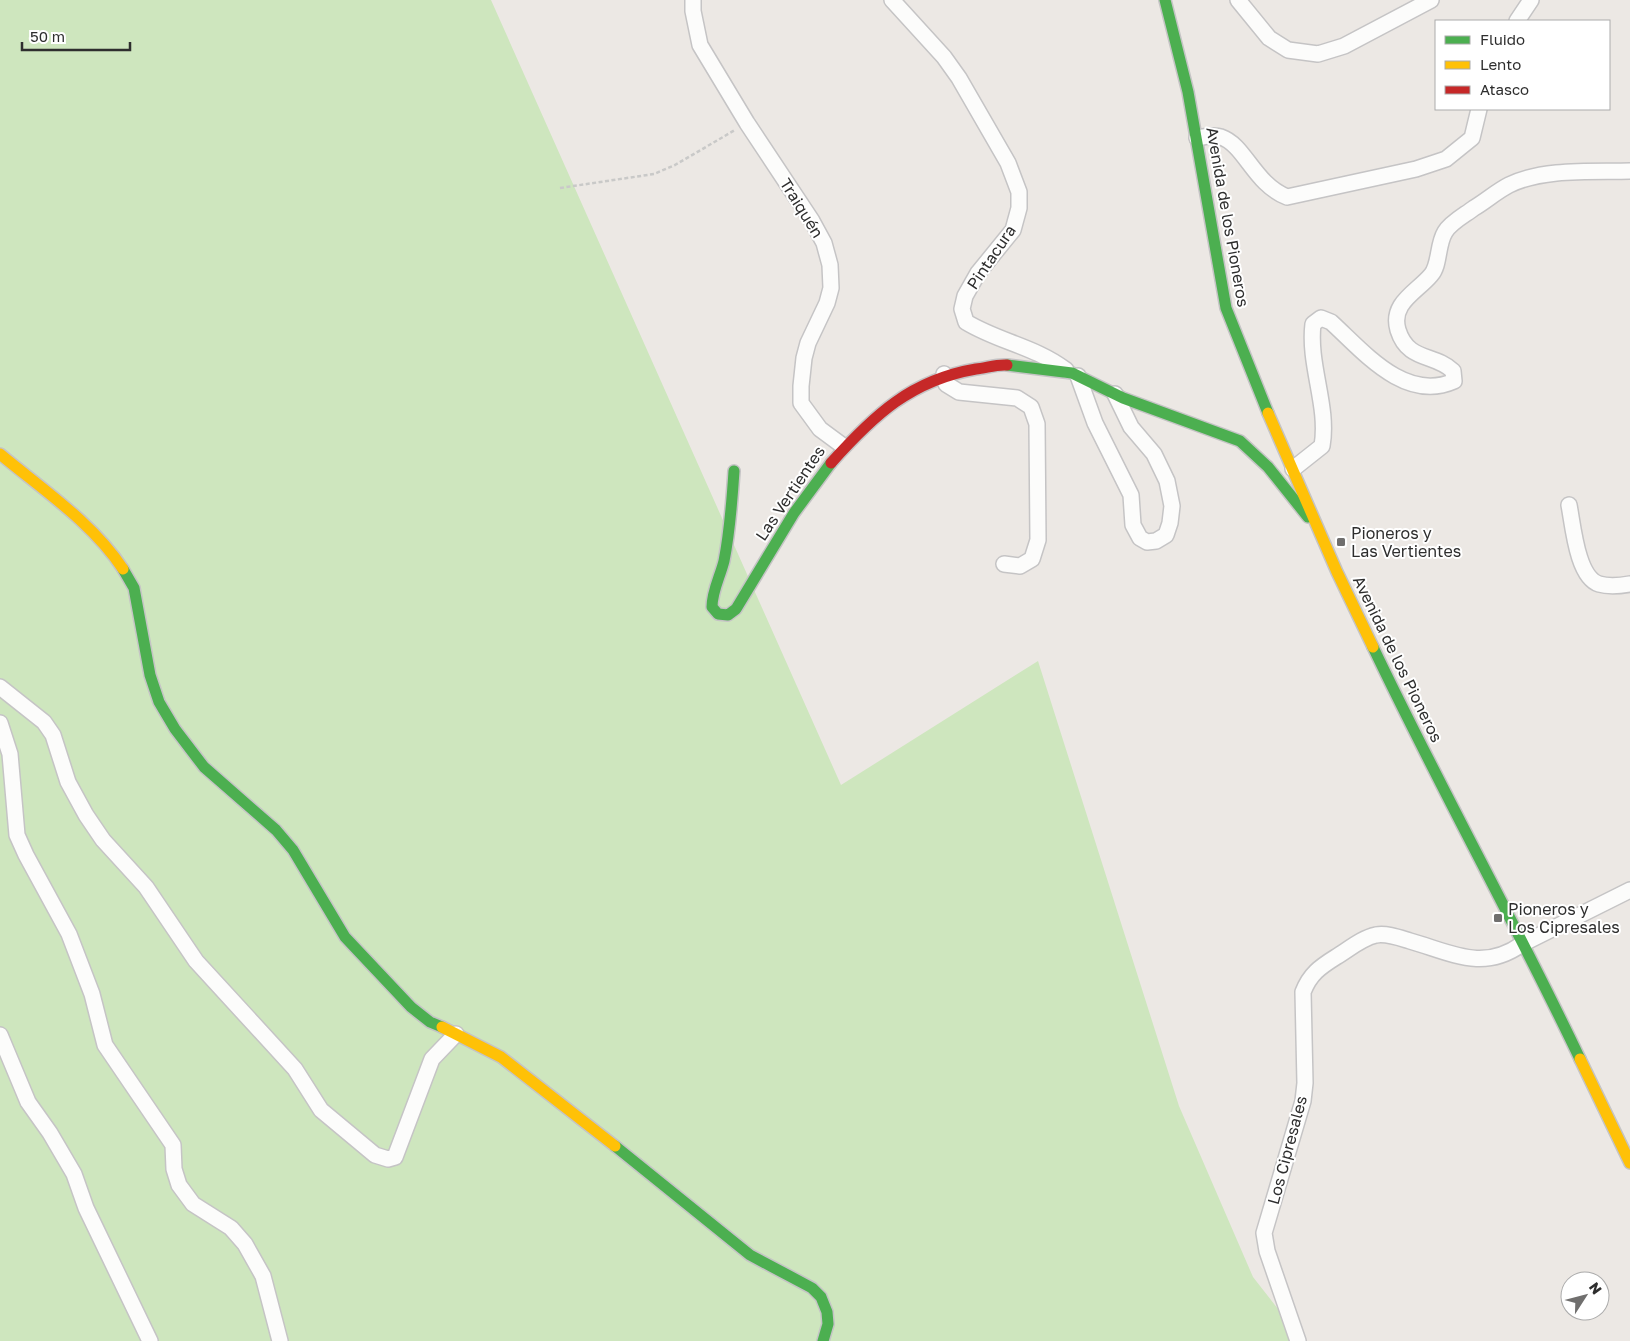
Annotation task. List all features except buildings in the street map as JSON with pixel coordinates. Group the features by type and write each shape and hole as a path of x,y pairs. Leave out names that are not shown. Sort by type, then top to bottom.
{"street":[{"name":"Traiquén","path":"693,0 693,11 700,46 747,123 812,221 828,258 831,288 827,303 808,343 804,358 801,386 802,403 820,429 842,446"},
{"name":"Pintacura","path":"892,0 944,57 959,78 1008,164 1019,192 1019,208 1013,230 978,273 965,296 962,309 966,322 976,328 1036,351 1072,374"},
{"name":"Avenida de los Pioneros","path":"1165,0 1173,25 1197,138 1226,308 1242,352 1320,531 1398,700 1522,944 1537,968 1630,1163"},
{"path":"1238,0 1270,38 1288,50 1318,54 1344,46 1431,0"},
{"path":"1518,20 1531,0"},
{"path":"1197,138 1220,136 1232,144 1260,179 1275,192 1287,197 1416,169 1446,160 1472,138 1479,110"},
{"path":"1293,469 1322,446 1325,430 1311,341 1313,324 1321,318 1331,322 1394,377 1428,387 1441,387 1454,381 1453,371 1444,363 1419,356 1404,344 1397,329 1398,313 1407,295 1433,274 1445,232 1457,220 1510,185 1563,173 1630,171"},
{"name":"Las Vertientes","path":"734,471 731,523 723,564 712,598 712,607 718,614 728,616 736,609 810,486 842,446 883,410 927,382 944,374 993,366 1021,365 1072,374 1115,394 1239,441 1278,477 1320,531"},
{"path":"944,374 946,384 959,392 1017,398 1031,407 1037,424 1038,540 1032,559 1020,566 1004,564"},
{"path":"1072,374 1131,495 1133,525 1140,538 1147,542 1156,541 1166,535 1170,524 1172,506 1167,481 1154,454 1131,427 1115,394"},
{"path":"0,454 77,519 113,553 134,588 150,676 159,702 175,729 204,767 276,830 293,850 344,937 411,1007 430,1022 501,1057 750,1255 812,1288 821,1297 827,1312 828,1324 823,1341"},
{"path":"1569,505 1581,562 1587,576 1597,584 1630,584"},
{"path":"0,687 44,722 53,735 68,782 86,815 103,840 146,887 196,961 295,1069 321,1110 375,1155 388,1159 395,1156 432,1059 456,1034"},
{"path":"0,723 12,763 14,781 13,810 17,835 69,934 92,994 105,1045 173,1145 174,1169 179,1185 193,1204 231,1228 245,1244 263,1276 280,1341"},
{"name":"Los Cipresales","path":"1298,1341 1267,1251 1264,1233 1302,1101 1305,1083 1303,992 1307,980 1315,971 1367,938 1379,935 1396,937 1477,960 1508,954 1522,944 1630,890"},
{"path":"0,1035 28,1102 50,1133 74,1174 86,1208 150,1341"}],"path":[{"path":"560,188 654,174 675,165 747,123"}],"green space":[{"path":"0,0 491,0 841,785 1038,661 1179,1106 1253,1277 1303,1341 0,1341"}],"traffic: fast":[{"path":"1165,0 1188,92 1226,308 1268,413"},
{"path":"1007,365 1072,373 1123,398 1240,441 1268,467 1308,517"},
{"path":"734,471 726,550 713,595 712,607 718,614 728,615 736,609 794,513 831,463"},
{"path":"123,569 134,588 150,675 159,702 175,729 204,767 276,830 293,850 345,937 411,1007 430,1022 442,1027"},
{"path":"1373,647 1580,1059"},
{"path":"615,1146 750,1255 812,1288 821,1297 827,1312 828,1324 823,1341"}],"traffic: slow":[{"path":"1268,413 1337,572 1373,647"},
{"path":"0,454 66,507 111,552 123,569"},
{"path":"442,1027 501,1057 615,1146"},
{"path":"1580,1059 1630,1163"}],"traffic: jam":[{"path":"831,463 879,415 913,391 953,374 1007,365"}],"place":[{"name":"Pioneros y Las Vertientes","path":"1341,542"},
{"name":"Pioneros y Los Cipresales","path":"1498,918"}]}
